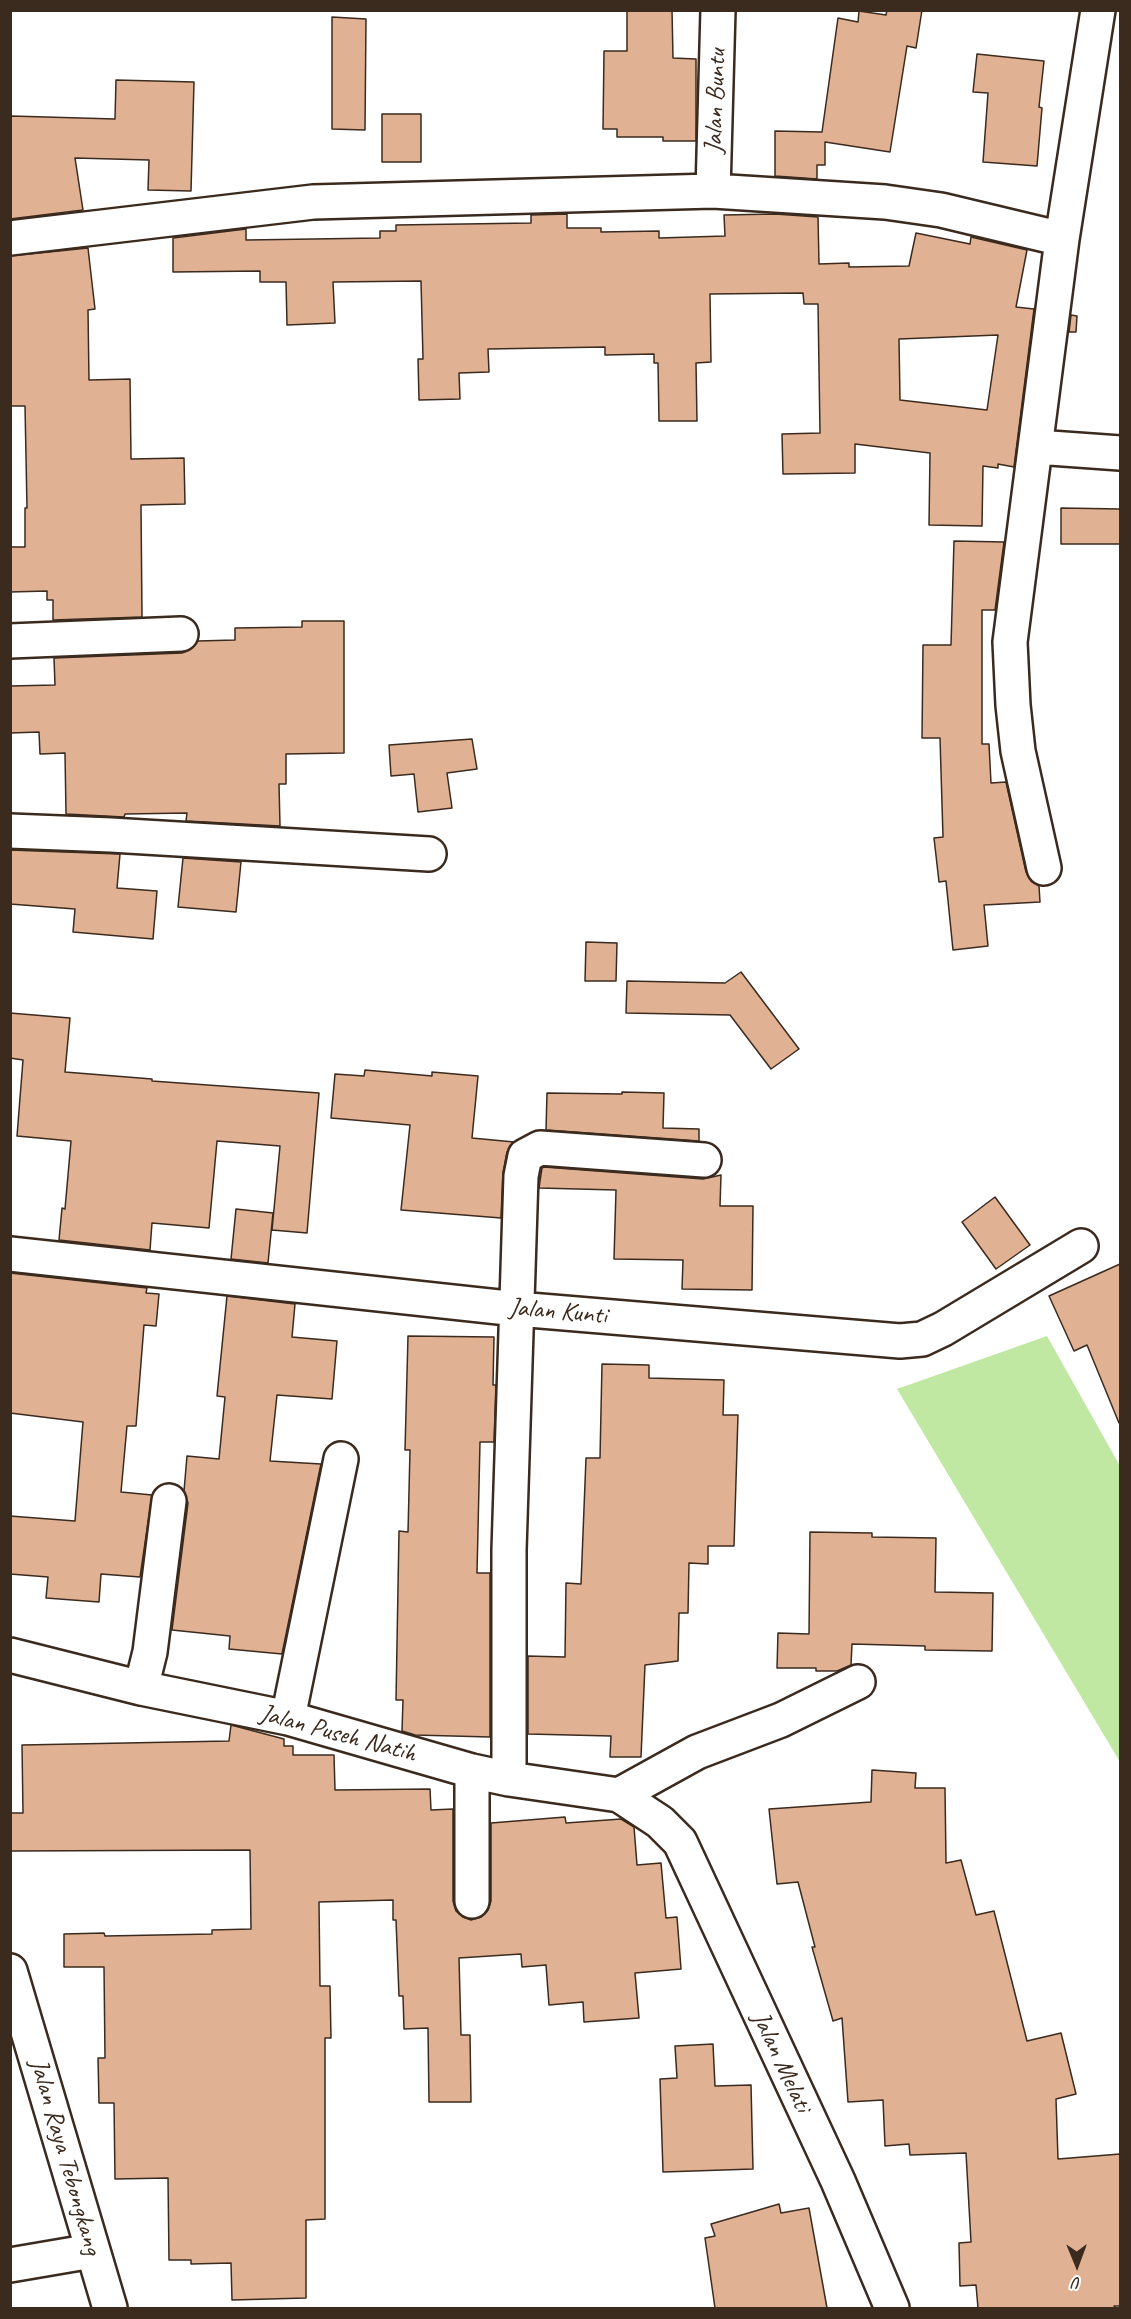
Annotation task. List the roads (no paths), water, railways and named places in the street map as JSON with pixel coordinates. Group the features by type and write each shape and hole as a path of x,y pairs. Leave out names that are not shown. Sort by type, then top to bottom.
{"street":[{"name":"Jalan Buntu","path":"713,192 718,10"},
{"path":"1044,868 1018,751 1010,642 1062,238 1098,10"},
{"path":"10,238 313,202 713,192 885,202 941,210 1062,238"},
{"path":"1036,447 1120,453"},
{"path":"10,641 181,633"},
{"path":"10,831 429,854"},
{"path":"509,1779 509,1550 521,1176 525,1156 540,1148 704,1160"},
{"name":"Jalan Kunti","path":"10,1254 517,1309 900,1341 922,1339 943,1329 1081,1246"},
{"path":"288,1718 341,1459"},
{"path":"141,1688 150,1652 169,1501"},
{"name":"Jalan Puseh Natih","path":"10,1655 141,1688 288,1718 472,1771 509,1779 619,1795 660,1822"},
{"path":"619,1795 697,1752 781,1720 858,1682"},
{"path":"472,1771 472,1901"},
{"name":"Jalan Melati","path":"660,1822 680,1842 838,2181 892,2308"},
{"name":"Jalan Raya Tebongkang","path":"10,1971 92,2251 111,2308"},
{"path":"10,2265 92,2251"}]}
